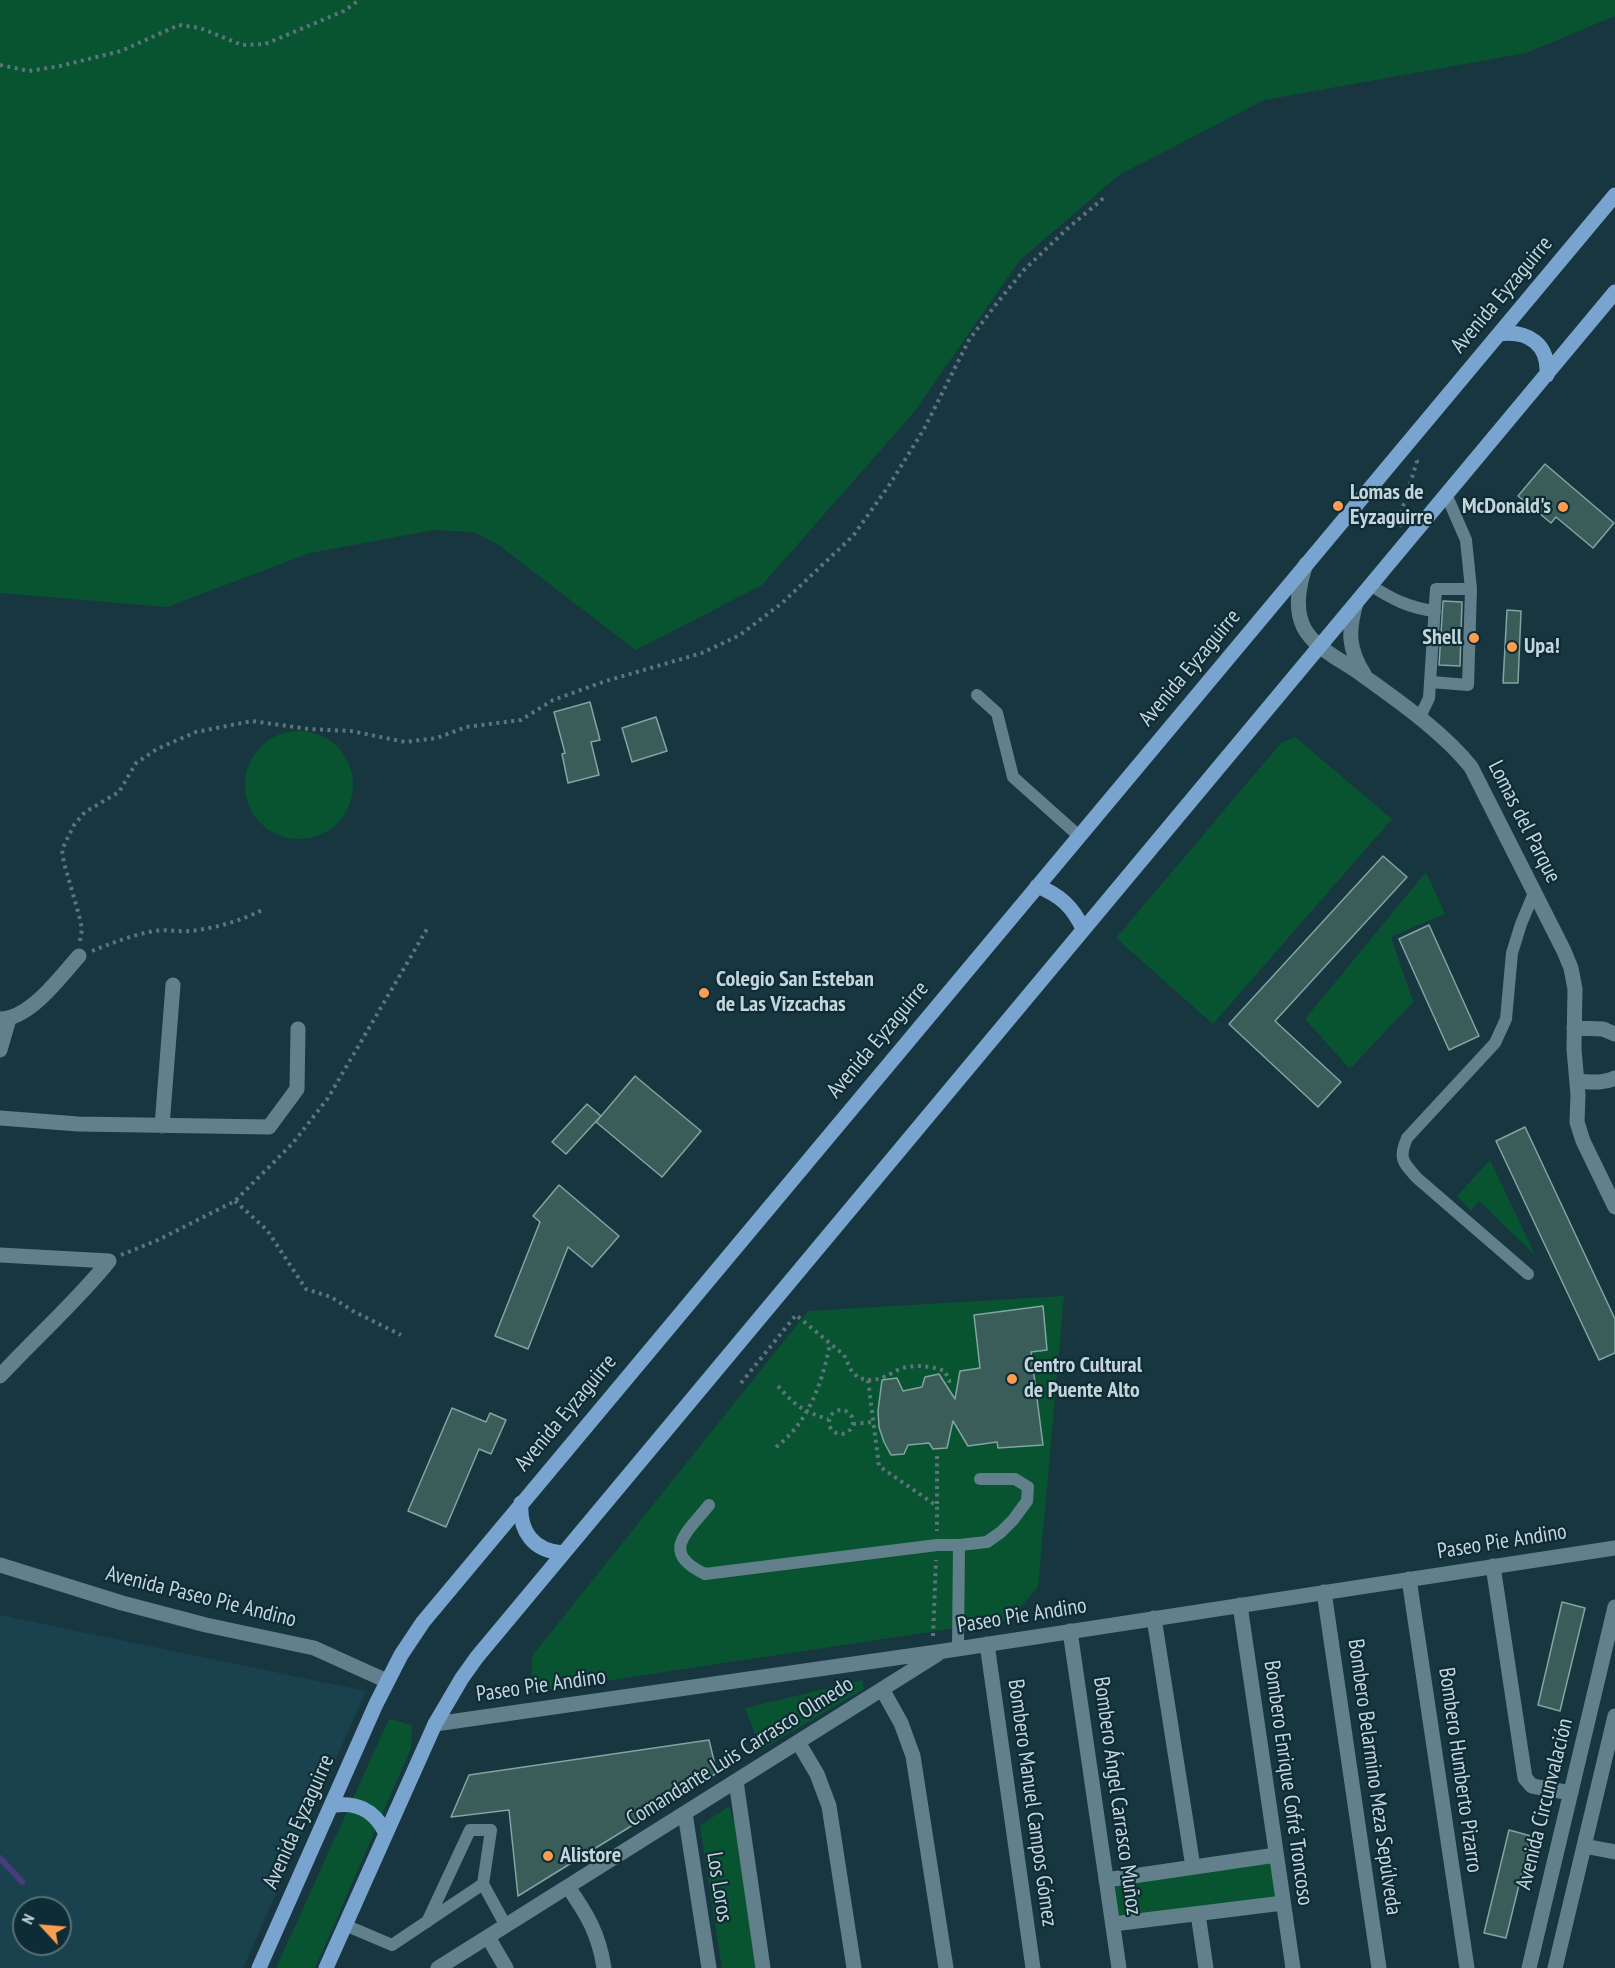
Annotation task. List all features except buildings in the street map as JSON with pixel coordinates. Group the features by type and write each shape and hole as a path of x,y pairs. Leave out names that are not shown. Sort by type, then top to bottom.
{"main road":[{"name":"Avenida Eyzaguirre","path":"259,1968 387,1681 423,1622 520,1503 1615,195"},
{"path":"327,1968 435,1724 477,1657 1615,292"},
{"path":"1499,334 1515,334 1533,340 1543,352 1547,375"},
{"path":"1037,886 1052,892 1066,902 1076,914 1083,929"},
{"path":"520,1503 522,1524 532,1542 546,1550 563,1553"},
{"path":"331,1806 341,1804 360,1806 375,1817 386,1832"}],"street":[{"name":"Lomas del Parque","path":"1306,564 1299,596 1300,617 1305,628 1320,645 1455,746 1471,766 1556,933 1571,968 1575,989 1574,1049 1577,1122 1583,1141 1615,1207"},
{"name":"Lomas del Parque","path":"1356,603 1351,623 1350,642 1355,661 1365,677"},
{"path":"0,1050 5,1019 41,998 78,956"},
{"path":"162,1126 173,985"},
{"path":"1574,1028 1596,1028 1614,1032"},
{"path":"0,1118 78,1124 269,1127 297,1089 298,1029"},
{"path":"1577,1081 1608,1082 1615,1078"},
{"path":"0,1254 109,1260"},
{"path":"0,1376 50,1322 86,1290 109,1260"},
{"name":"Paseo Pie Andino","path":"435,1724 987,1644 1615,1548"},
{"name":"Avenida Paseo Pie Andino","path":"0,1566 185,1620 314,1648 387,1681"},
{"path":"1493,1566 1525,1778 1532,1786 1571,1793"},
{"name":"Bombero Humberto Pizarro","path":"1409,1579 1467,1968"},
{"name":"Bombero Belarmino Meza Sepúlveda","path":"1324,1592 1379,1968"},
{"name":"Bombero Enrique Cofré Troncoso","path":"1240,1605 1293,1968"},
{"name":"Avenida Circunvalación","path":"1529,1968 1571,1793 1612,1655 1615,1607"},
{"path":"1154,1618 1193,1867"},
{"name":"Bombero Ángel Carrasco Muñoz","path":"1070,1631 1119,1968"},
{"name":"Bombero Manuel Campos Gómez","path":"987,1644 1033,1968"},
{"name":"Comandante Luis Carrasco Olmedo","path":"438,1968 945,1650"},
{"path":"882,1689 901,1723 913,1756 946,1968"},
{"name":"Avenida Circunvalación","path":"1555,1968 1584,1846 1611,1755 1615,1716"},
{"path":"798,1742 817,1774 829,1806 854,1968"},
{"path":"736,1781 763,1968"},
{"name":"Los Loros","path":"685,1813 709,1968"},
{"path":"1584,1846 1615,1852"},
{"path":"1106,1880 1276,1855"},
{"path":"568,1887 595,1931 604,1968"},
{"path":"1113,1924 1283,1903"},
{"path":"1198,1914 1206,1968"},
{"path":"488,1937 506,1968"}],"lane":[{"path":"1431,682 1468,685 1471,589 1466,540 1446,494"},
{"path":"1370,585 1402,604 1435,611"},
{"path":"1419,719 1429,698 1436,589 1471,589"},
{"path":"978,695 997,713 1013,777 1079,836"},
{"path":"1528,1274 1417,1178 1402,1161 1401,1153 1407,1138 1495,1043 1506,1019 1512,953 1534,893"},
{"path":"709,1505 681,1541 680,1553 688,1566 705,1574 937,1545 987,1542 1013,1520 1027,1501 1028,1487 1015,1479 980,1479"},
{"path":"945,1650 959,1545"},
{"path":"427,1922 470,1830 491,1830 483,1884 506,1926"},
{"path":"345,1925 392,1945 483,1884"}],"path":[{"path":"0,65 29,71 60,66 122,51 179,25 200,28 242,45 265,44 344,11 359,0"},
{"path":"262,910 249,917 217,926 191,930 156,931 124,939 78,956 82,929 67,880 62,850 74,825 85,812 119,792 136,763 157,749 196,732 252,721 309,729 351,731 405,742 437,738 466,727 521,720 553,700 606,681 702,653 740,635 782,603 853,536 902,466 924,429 969,340 1024,270 1106,196"},
{"path":"1405,446 1417,461 1398,523 1414,532"},
{"path":"109,1260 158,1240 234,1201 293,1143 328,1098 428,929"},
{"path":"234,1201 267,1230 306,1289 331,1297 353,1311 401,1335"},
{"path":"741,1383 796,1316 844,1355 852,1372 859,1378 878,1380 907,1367 930,1366 945,1371 949,1381 955,1381"},
{"path":"776,1447 787,1439 802,1421 825,1371 830,1344"},
{"path":"868,1380 879,1466 937,1506"},
{"path":"778,1386 789,1400 806,1413 829,1419"},
{"path":"843,1409 853,1416 853,1424 845,1434 837,1433 830,1428 829,1419 836,1410 843,1409"},
{"path":"853,1424 874,1422"},
{"path":"937,1456 937,1545 945,1650"}],"shaded area":[{"path":"0,1615 366,1691 243,1968 0,1968"}],"green space":[{"path":"0,0 1615,0 1615,16 1526,53 1264,100 1119,175 1020,260 914,412 762,585 636,650 497,544 474,532 434,530 310,553 167,607 0,593"},
{"path":"299,731 320,735 337,747 349,764 353,785 349,806 337,823 320,835 299,839 278,835 261,823 249,806 245,785 249,764 261,747 278,735"},
{"path":"1295,737 1392,819 1213,1024 1116,938 1281,743"},
{"path":"1426,872 1445,914 1391,937 1413,1002 1350,1069 1305,1019"},
{"path":"1490,1160 1535,1255 1479,1201 1471,1211 1457,1196"},
{"path":"1064,1296 1038,1587 1009,1620 532,1692 532,1656 808,1311"},
{"path":"862,1680 864,1689 761,1750 745,1708"},
{"path":"389,1719 412,1725 411,1748 315,1968 276,1968"},
{"path":"729,1806 740,1839 757,1968 722,1968 700,1826"},
{"path":"1272,1861 1276,1897 1117,1919 1112,1885"}],"waterway":[{"path":"0,1858 22,1882"}],"place":[{"name":"Lomas de Eyzaguirre","path":"1338,506"},
{"name":"McDonald's","path":"1563,507"},
{"name":"Shell","path":"1474,638"},
{"name":"Upa!","path":"1512,647"},
{"name":"Colegio San Esteban de Las Vizcachas","path":"704,993"},
{"name":"Centro Cultural de Puente Alto","path":"1012,1379"},
{"name":"Alistore","path":"548,1856"}]}
